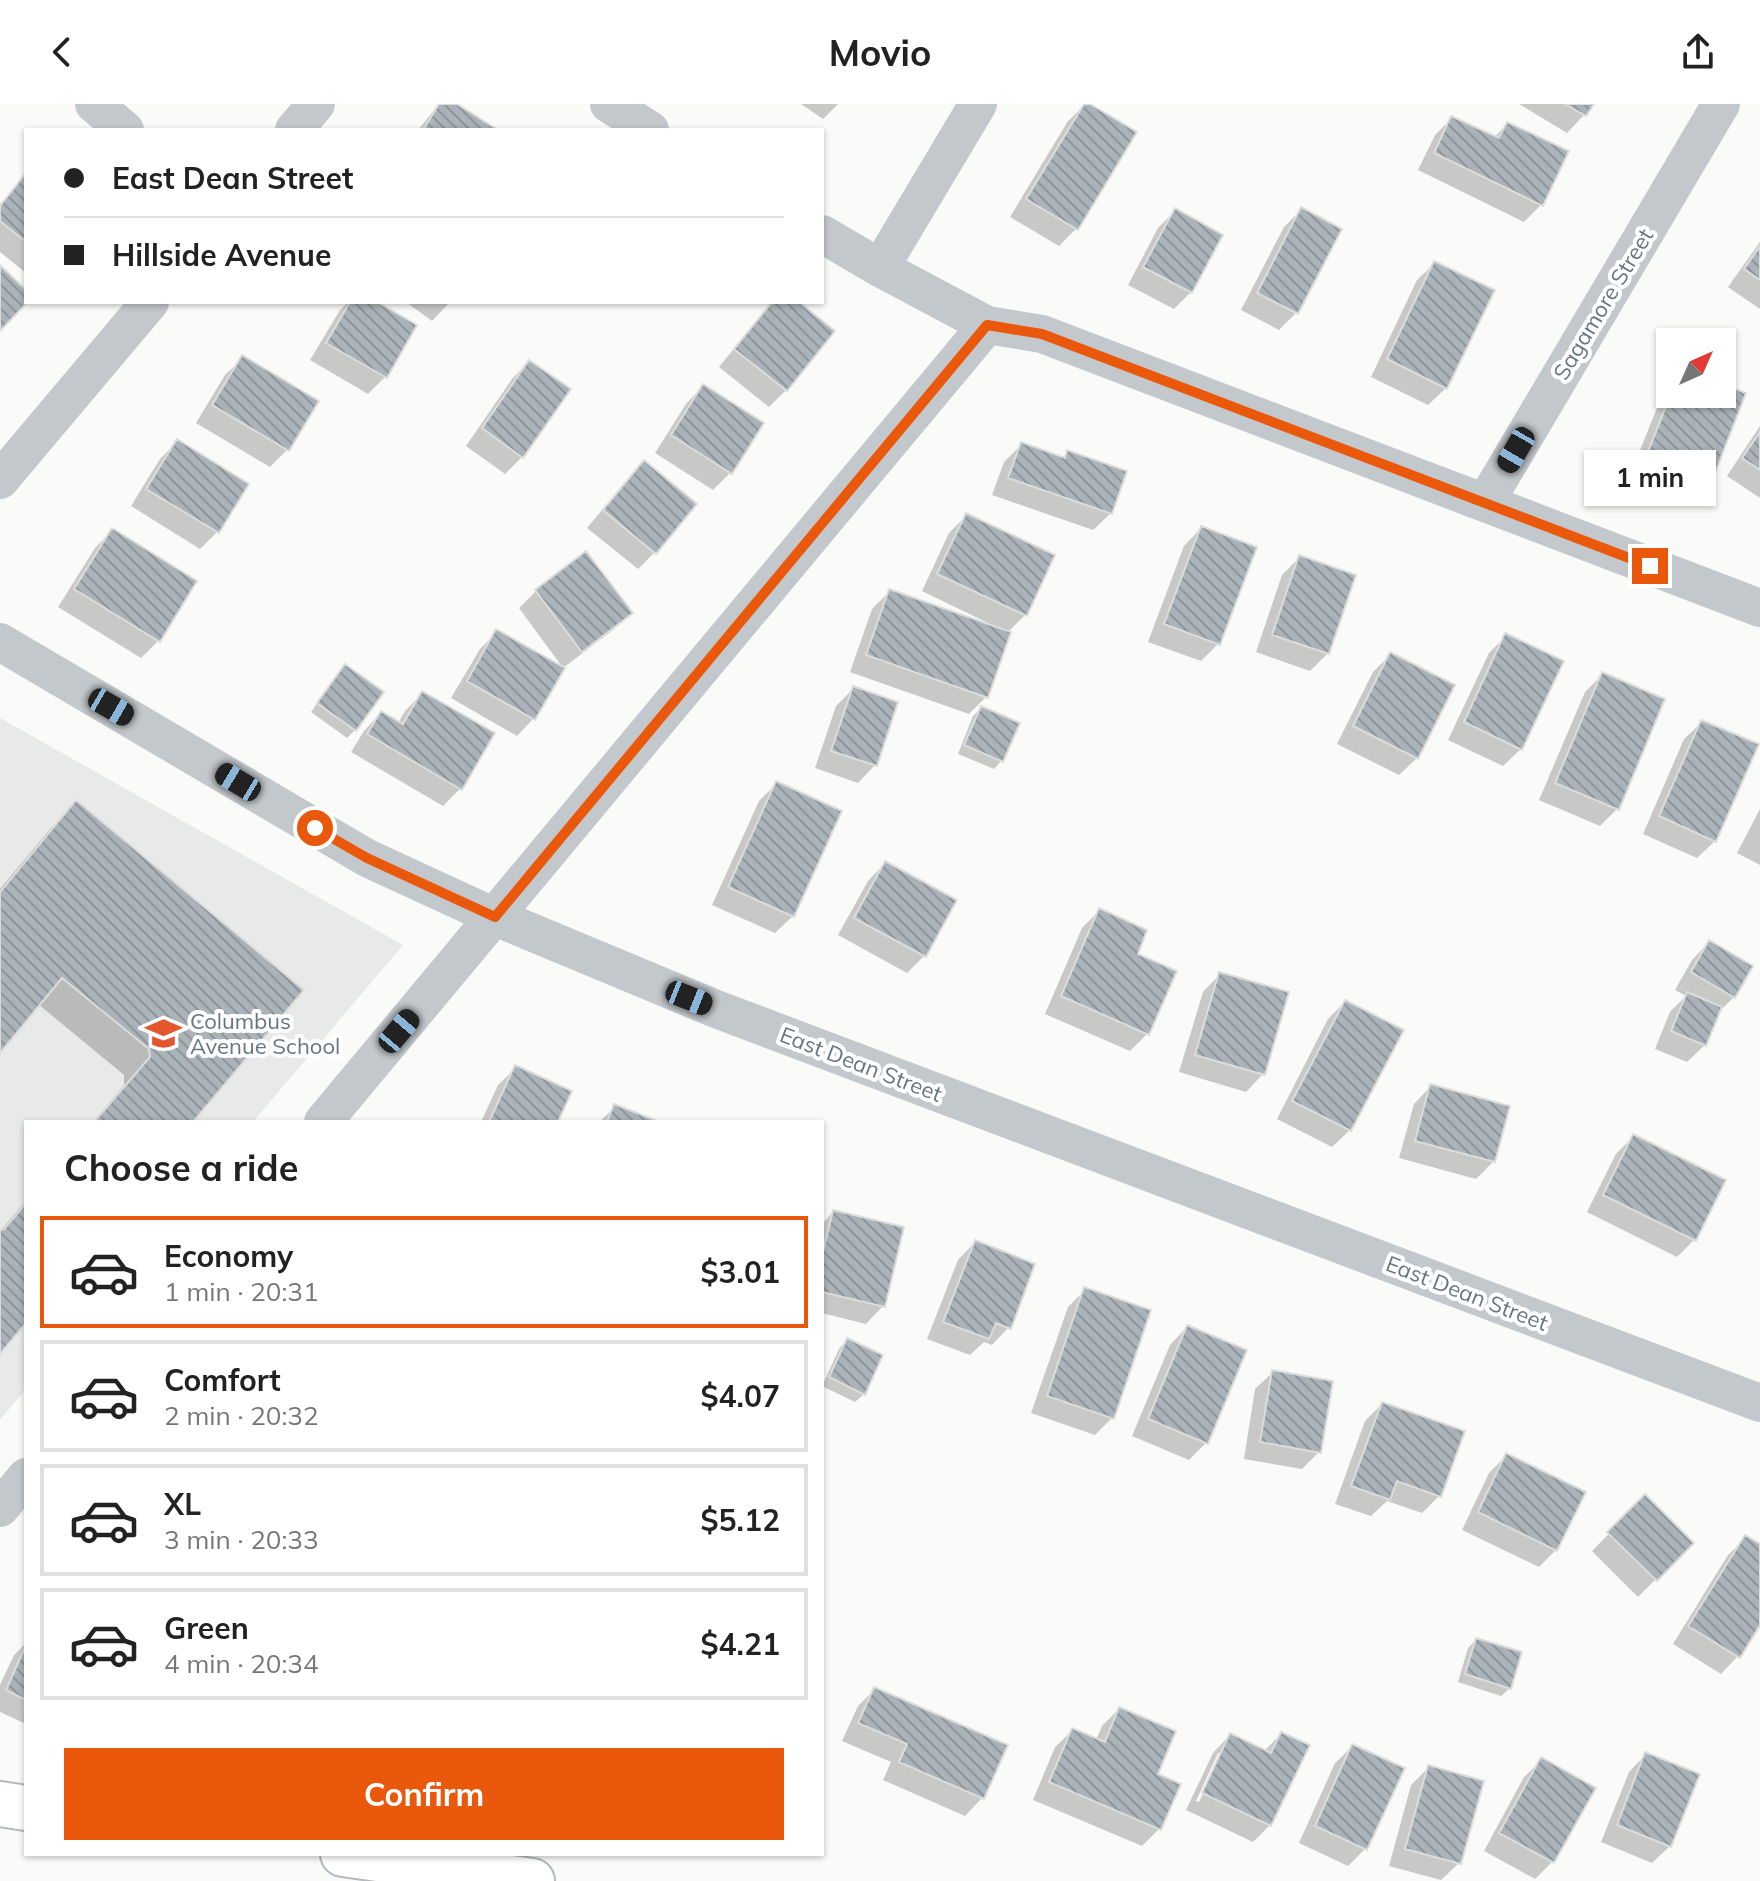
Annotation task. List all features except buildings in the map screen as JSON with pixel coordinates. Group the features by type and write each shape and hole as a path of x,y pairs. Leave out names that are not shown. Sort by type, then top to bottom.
{"street":[{"path":"94,104 123,128"},
{"path":"296,128 316,104"},
{"path":"609,104 647,128"},
{"path":"880,268 978,104"},
{"name":"Sagamore Street","path":"1485,503 1721,104"},
{"path":"824,235 987,325 1042,334 1760,608"},
{"path":"0,480 148,304"},
{"path":"325,1120 987,325"},
{"name":"East Dean Street","path":"0,642 367,858 495,917 731,1015 1760,1403"},
{"path":"0,1508 24,1479"},
{"path":"0,1804 24,1808"},
{"path":"349,1856 398,1872 532,1881"}],"shaded area":[{"name":"Columbus Avenue School","path":"0,718 403,945 255,1120 24,1120 24,1391 0,1420"}],"place":[{"name":"Columbus Avenue School","path":"164,1034"}],"route":[{"path":"315,828 367,858 495,917 987,325 1042,334 1650,566"}]}
